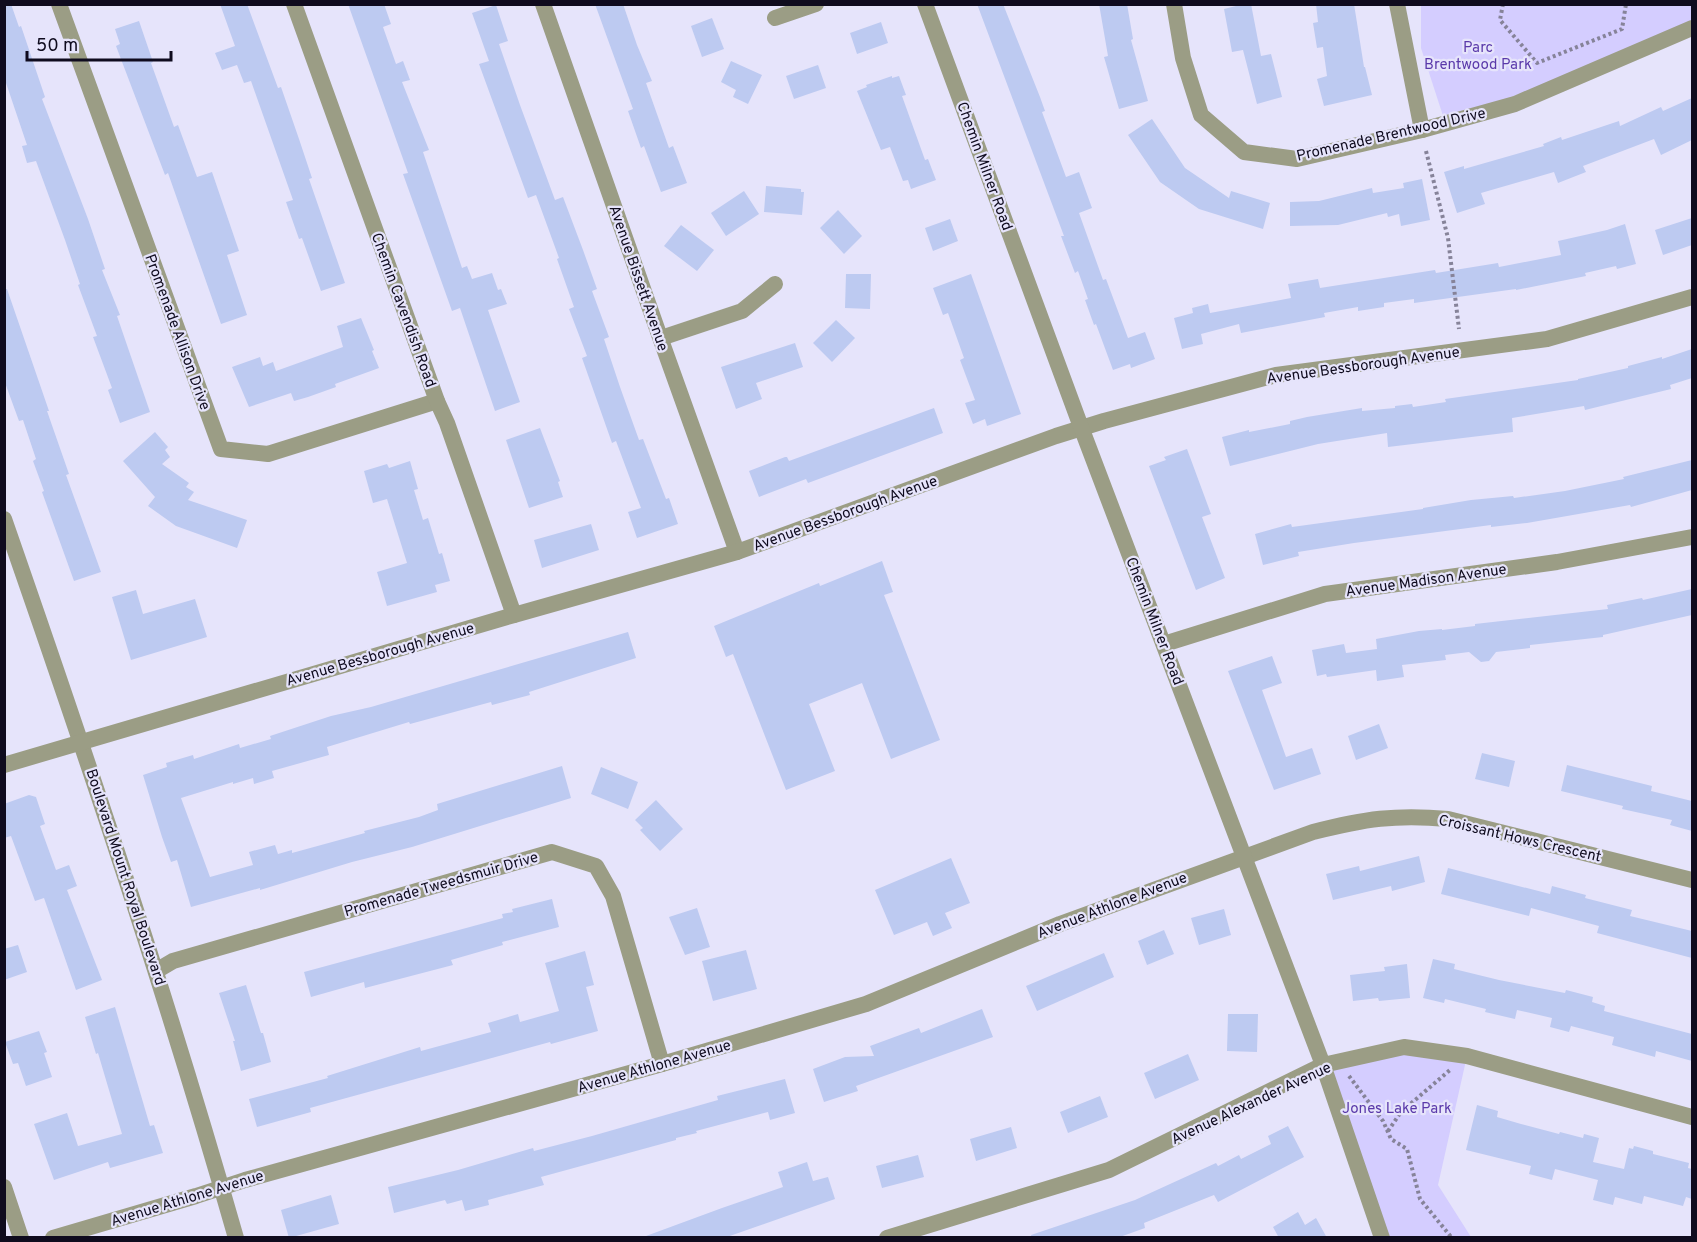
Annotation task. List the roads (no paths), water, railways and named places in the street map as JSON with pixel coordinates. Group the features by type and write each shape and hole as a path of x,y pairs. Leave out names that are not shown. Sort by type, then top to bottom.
{"street":[{"name":"Promenade Allison Drive","path":"59,4 221,449 267,454 437,401"},
{"name":"Chemin Cavendish Road","path":"294,4 437,401 447,423 514,615"},
{"name":"Avenue Bissett Avenue","path":"543,4 737,552"},
{"path":"775,18 816,4"},
{"name":"Chemin Milner Road","path":"925,4 1081,428 1323,1065 1382,1238"},
{"name":"Promenade Brentwood Drive","path":"1174,4 1183,58 1201,115 1244,152 1297,159 1422,130 1515,104 1692,28"},
{"path":"1397,4 1422,130"},
{"path":"661,338 742,311 775,284"},
{"name":"Avenue Bessborough Avenue","path":"4,765 737,552 1081,428 1276,375 1547,339 1692,297"},
{"name":"Boulevard Mount Royal Boulevard","path":"4,519 82,741 156,971 236,1238"},
{"name":"Avenue Madison Avenue","path":"1164,644 1325,594 1557,562 1692,537"},
{"name":"Croissant Hows Crescent","path":"1243,858 1313,832 1356,821 1418,816 1448,819 1692,880"},
{"name":"Promenade Tweedsmuir Drive","path":"156,971 173,961 552,852 596,866 613,896 663,1064"},
{"name":"Avenue Athlone Avenue","path":"53,1238 866,1004 1060,924 1243,858"},
{"name":"Avenue Alexander Avenue","path":"887,1238 1109,1170 1323,1065 1404,1047 1467,1056 1692,1117"},
{"path":"4,1187 21,1238"}],"park label":[{"name":"Parc Brentwood Park","path":"1478,56"},
{"name":"Jones Lake Park","path":"1397,1108"}]}
